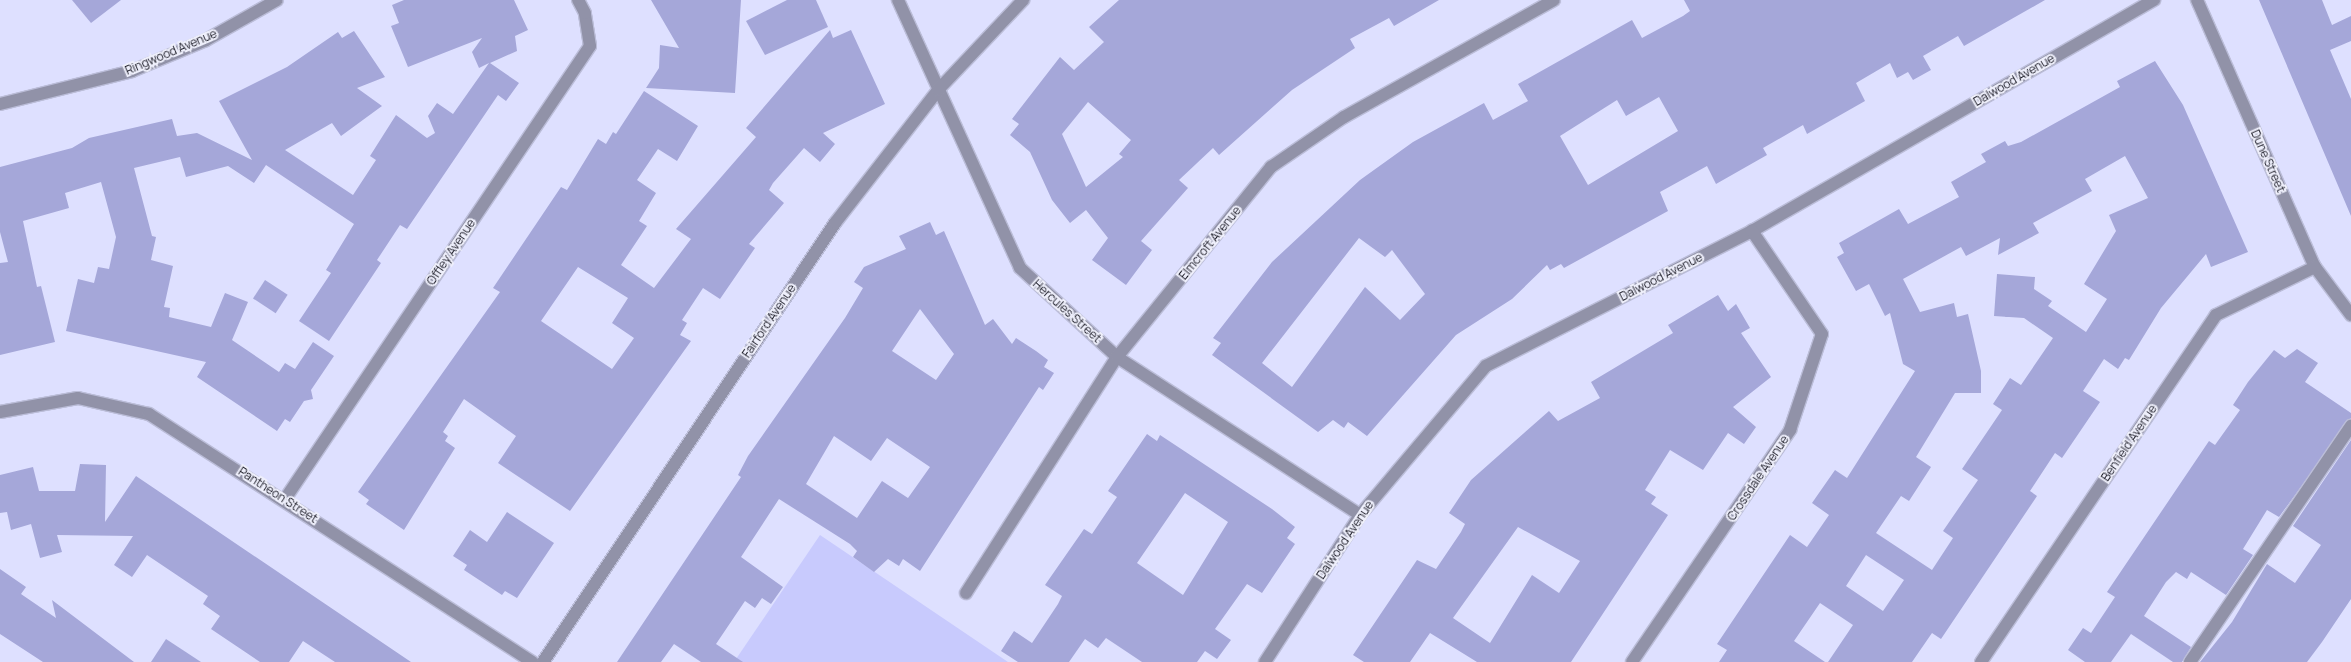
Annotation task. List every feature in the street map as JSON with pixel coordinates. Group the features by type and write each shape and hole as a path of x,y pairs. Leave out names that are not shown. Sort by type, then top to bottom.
{"street":[{"name":"Ringwood Avenue","path":"0,104 132,71 206,40 277,0"},
{"name":"Offley Avenue","path":"285,499 590,46 585,13 578,0"},
{"name":"Hercules Street","path":"898,0 1020,268 1117,357 1360,515"},
{"name":"Fairford Avenue","path":"542,662 835,223 938,90 1022,0"},
{"name":"Elmcroft Avenue","path":"966,593 1117,357 1271,167 1344,117 1554,0"},
{"name":"Dalwood Avenue","path":"1265,662 1360,515 1486,366 1752,231 2154,0"},
{"name":"Dune Street","path":"2197,0 2315,267 2351,315"},
{"name":"Crossdale Avenue","path":"1632,662 1790,430 1822,334 1752,231"},
{"name":"Benfield Avenue","path":"1982,662 2216,314 2315,267"},
{"name":"Pantheon Street","path":"0,412 78,398 140,411 285,499 533,662"},
{"path":"2190,662 2351,426"}],"shaded area":[{"path":"820,535 1008,662 734,662"}],"building":[{"path":"72,0 121,0 91,23"},
{"path":"404,0 514,0 528,30 515,36 517,51 490,63 519,83 506,101 498,95 407,229 400,225 377,260 381,263 329,341 299,321 331,273 326,270 354,224 266,165 254,183 228,166 186,177 180,157 134,168 152,236 156,237 151,260 173,266 164,307 170,308 169,317 211,327 225,293 248,302 232,340 279,372 285,363 295,369 313,342 334,356 311,390 313,399 304,401 290,422 285,419 277,431 197,377 206,362 66,331 78,279 94,283 98,267 109,269 116,237 101,182 65,193 69,208 23,221 37,287 41,286 55,342 0,355 0,263 8,262 0,232 0,167 72,148 89,138 172,119 177,136 197,133 252,160 219,101 287,67 338,32 342,38 354,31 385,77 357,88 382,106 341,136 332,123 285,150 353,195 376,160 370,156 396,115 427,138 435,133 428,116 437,103 453,114 489,63 479,68 472,52 482,38 408,67 391,26 399,23 392,5"},
{"path":"651,0 741,0 735,93 646,88 659,68 660,45 679,48"},
{"path":"787,0 816,0 828,27 765,55 746,21"},
{"path":"1119,0 1439,0 1394,26 1389,18 1350,39 1355,48 1292,90 1219,155 1213,148 1179,180 1188,188 1141,241 1152,250 1126,285 1092,260 1108,238 1086,210 1070,223 1052,200 1030,152 1010,135 1019,124 1012,119 1060,57 1074,70 1104,42 1089,27","holes":["1088,102 1131,140 1119,154 1123,157 1086,187 1062,134"]},
{"path":"1684,0 2045,0 1964,46 1958,36 1923,56 1931,70 1913,80 1908,72 1897,78 1890,63 1856,83 1865,101 1807,134 1803,125 1763,148 1767,155 1716,184 1707,166 1660,192 1668,211 1564,268 1561,264 1550,270 1547,265 1512,299 1456,335 1367,436 1348,422 1344,428 1333,420 1318,432 1212,355 1221,343 1213,338 1272,262 1360,180 1413,142 1484,103 1493,120 1528,101 1518,84 1632,20 1642,38 1690,11","holes":["1659,97 1678,131 1588,185 1560,136 1617,100 1626,116","1359,238 1385,257 1392,250 1425,294 1400,320 1365,287 1292,387 1262,363"]},
{"path":"2259,0 2322,0 2332,25 2351,16 2351,41 2330,50 2351,99 2351,216"},
{"path":"830,30 833,38 851,30 885,104 823,133 835,144 820,162 804,148 773,183 769,190 784,203 749,244 755,248 720,299 703,288 682,320 687,323 680,335 691,341 570,511 498,463 516,436 464,399 443,432 448,436 445,441 455,448 404,530 366,504 369,500 358,492 500,292 493,288 561,187 567,190 598,139 606,144 613,132 616,134 644,91 698,126 677,161 658,149 637,180 656,193 639,221 647,226 621,265 654,288 691,239 676,229 756,137 746,128","holes":["578,267 628,298 612,323 634,338 612,369 541,321"]},
{"path":"2155,61 2183,105 2248,252 2211,267 2206,254 2161,308 2129,360 2125,358 2118,369 2104,359 2083,391 2100,402 2062,458 2055,453 2030,491 2037,496 1941,639 1932,633 1912,662 1828,662 1853,625 1820,603 1794,641 1825,662 1719,662 1727,650 1717,644 1790,535 1807,547 1829,515 1812,503 1835,470 1847,478 1915,371 1903,364 1890,313 1885,316 1869,284 1856,291 1837,257 1844,253 1839,243 1899,209 1908,224 1959,197 1951,182 1986,162 1981,154 2005,141 2008,146 2021,142 2120,87 2117,81","holes":["2125,156 2148,198 2109,215 2116,231 2084,284 2107,299 2086,332 2048,306 2052,301 2034,289 2035,277 1997,274 1994,316 2024,318 2053,338 2021,385 2010,378 1993,404 2002,410 1962,469 1978,480 1943,531 1953,538 1932,570 1876,533 1901,496 1909,501 1931,467 1916,457 1955,393 1981,393 1981,371 1968,314 1957,317 1954,303 1920,312 1903,279 1961,247 1966,256 2000,238 1998,255 2039,233 2033,223 2092,191 2085,179","1866,555 1904,580 1883,611 1846,586"]},
{"path":"930,222 936,235 944,231 985,325 993,319 1012,344 1016,338 1048,360 1044,367 1054,373 1043,390 1039,387 920,571 903,559 899,566 888,559 874,572 853,557 857,551 850,544 779,499 741,557 783,587 771,604 762,598 755,608 745,601 716,644 743,662 701,662 674,644 661,662 617,662 741,477 738,475 748,456 845,318 863,288 854,282 864,267 906,249 899,236","holes":["920,309 954,354 936,380 892,351","834,436 871,461 887,438 930,467 908,498 882,481 857,518 806,484"]},
{"path":"265,280 288,295 276,313 253,298"},
{"path":"1718,295 1728,311 1736,304 1750,328 1741,333 1771,377 1733,407 1756,427 1744,444 1728,433 1703,470 1670,450 1645,490 1656,497 1651,504 1668,515 1571,662 1477,662 1430,633 1410,662 1364,662 1353,655 1417,560 1436,569 1461,532 1465,524 1449,513 1471,480 1549,411 1558,421 1600,398 1591,382 1673,333 1668,325","holes":["1518,527 1580,561 1559,593 1532,575 1490,643 1453,618"]},
{"path":"2297,349 2318,363 2305,382 2351,413 2351,418 2279,517 2267,510 2243,549 2253,555 2226,595 2191,572 2187,579 2176,572 2166,582 2144,616 2191,647 2182,662 2173,662 2131,634 2111,662 2085,662 2068,650 2083,628 2091,633 2115,597 2107,592 2209,441 2215,445 2240,410 2233,405 2248,382 2274,350 2285,358"},
{"path":"1147,434 1157,441 1160,435 1272,509 1295,527 1287,538 1295,544 1262,593 1247,584 1215,629 1231,640 1217,659 1205,651 1197,662 1142,662 1106,638 1098,648 1085,639 1069,662 1018,662 1001,651 1014,631 1032,643 1062,596 1045,585 1084,529 1092,534 1117,497 1108,491","holes":["1185,493 1228,522 1183,595 1137,563"]},
{"path":"2351,440 2351,599 2322,642 2307,662 2200,662 2232,622 2267,564 2295,583 2321,545 2293,526"},
{"path":"80,464 106,465 105,522 136,476 411,662 335,662 303,641 289,662 260,662 211,629 220,616 203,604 208,596 147,555 132,577 114,565 133,536 57,535 62,552 40,558 31,524 11,530 7,512 0,513 0,475 33,467 39,491 75,491"},
{"path":"507,512 554,543 517,598 505,591 502,595 464,570 467,565 453,556 470,530 487,542"},
{"path":"0,569 26,587 21,594 56,618 52,600 134,662 43,662 0,634"},
{"path":"166,639 201,662 151,662"}]}
